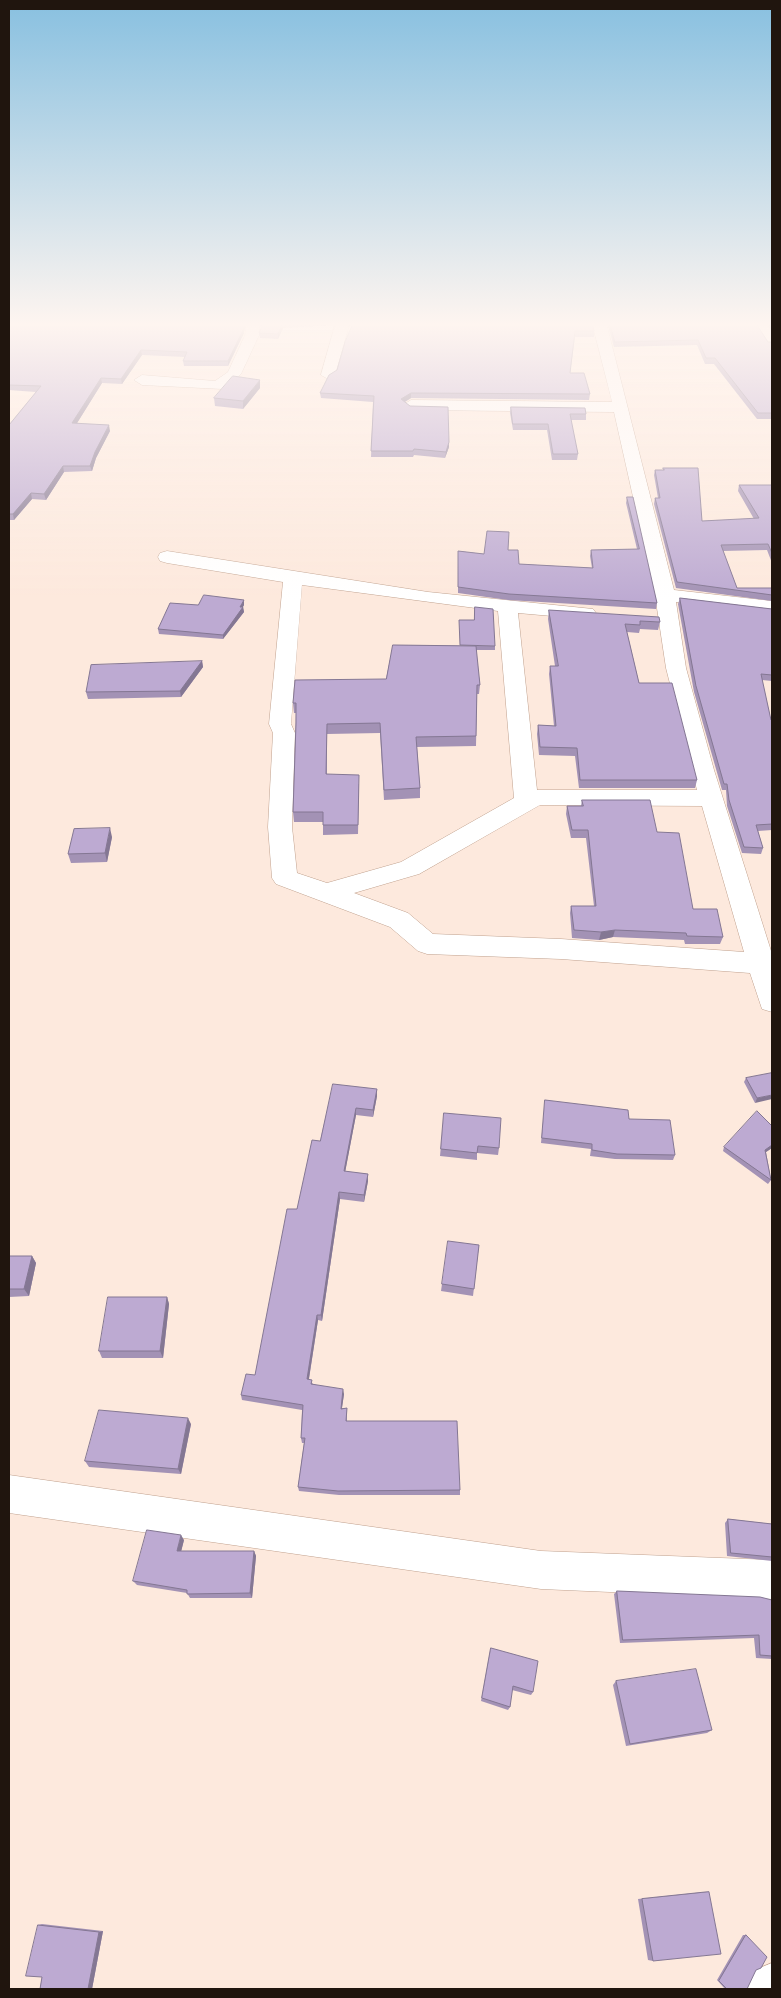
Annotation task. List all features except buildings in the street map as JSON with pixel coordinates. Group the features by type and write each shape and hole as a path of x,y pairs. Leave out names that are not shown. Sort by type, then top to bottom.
{"street":[{"path":"622,415 665,595 658,618 676,668 712,798 766,964 772,1001"},
{"path":"167,557 293,578 508,608 608,615"},
{"path":"293,578 280,724 284,733 280,827 285,878 400,920 427,944 561,950 766,964"},
{"path":"665,595 772,607"},
{"path":"508,608 526,801"},
{"path":"326,892 410,868 526,801 540,797 712,798"},
{"path":"9,1494 541,1570 772,1580"}]}
